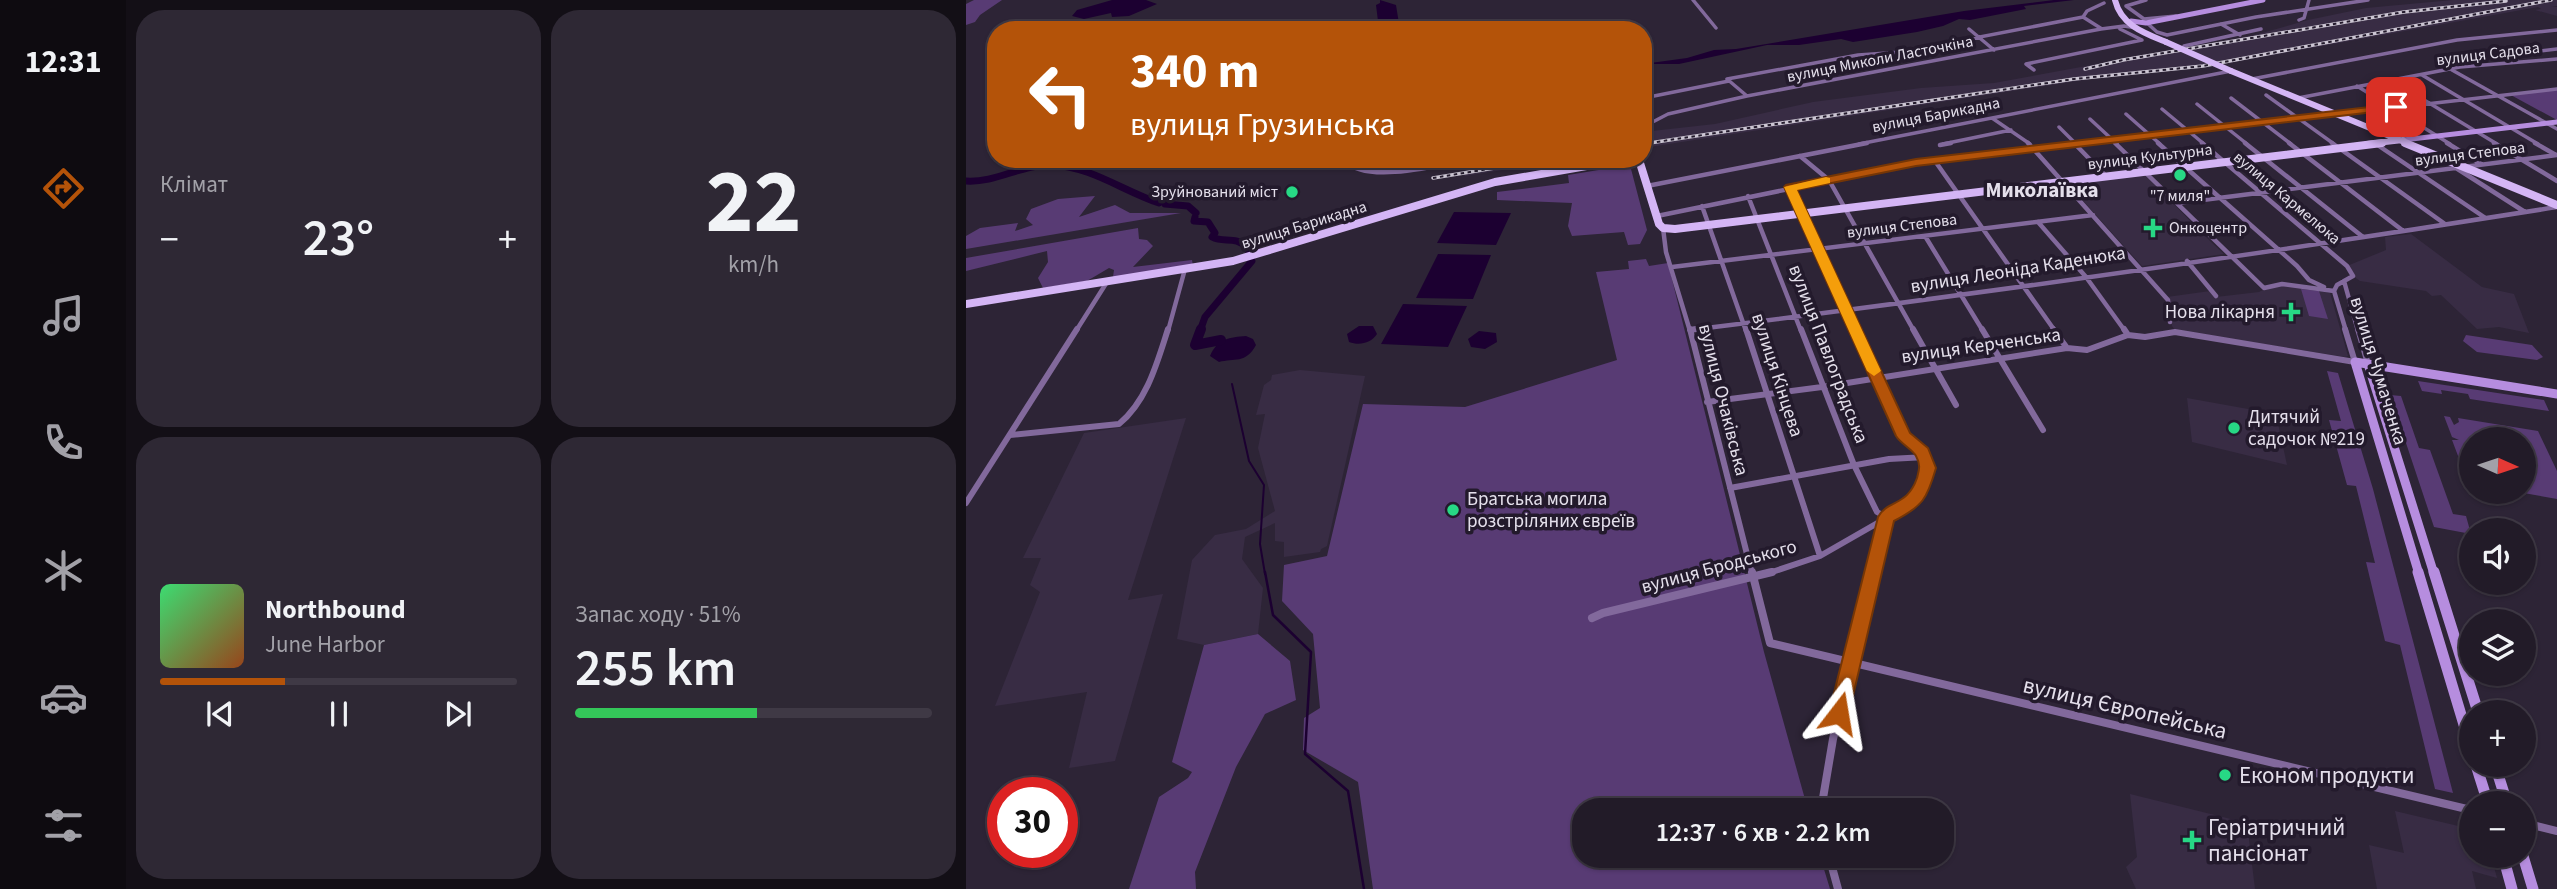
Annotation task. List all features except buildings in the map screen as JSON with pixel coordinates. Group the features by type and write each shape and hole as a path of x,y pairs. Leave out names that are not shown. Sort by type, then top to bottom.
{"main road":[{"path":"2115,0 2116,7 2127,23"},
{"path":"2121,0 2127,23"},
{"path":"2127,23 2143,24 2155,37 2166,43 2557,206"},
{"name":"вулиця Культурна","path":"1664,228 1803,214 2403,140"},
{"name":"вулиця Барикадна","path":"966,304 1233,261 1495,182 1575,168"},
{"name":"вулиця Очаківська","path":"1642,168 1657,216 1664,228"}],"street":[{"path":"1693,0 1716,27"},
{"path":"2146,0 2126,6 2143,24 2165,35 2365,0"},
{"path":"2143,24 2263,0"},
{"path":"2299,20 2304,18 2309,0"},
{"path":"2083,18 2087,11 2104,3"},
{"path":"1729,81 1727,79 1858,55 1899,53 2083,18 2101,29 2123,30 2142,40 2026,64 2034,70"},
{"name":"вулиця Миколи Ласточкіна","path":"1652,122 1668,114 1747,96 2127,23"},
{"path":"2221,24 2240,35"},
{"path":"1969,29 1994,50"},
{"path":"2184,46 2260,29"},
{"path":"2252,79 2457,40 2557,30"},
{"path":"2542,31 2557,36"},
{"path":"2519,60 2505,55 2557,49"},
{"name":"вулиця Садова","path":"2298,98 2452,70 2519,60 2557,59"},
{"path":"2452,70 2557,129"},
{"name":"вулиця Барикадна","path":"1647,186 2231,71"},
{"path":"2422,75 2557,155"},
{"path":"2390,80 2557,181"},
{"path":"1729,81 1747,96"},
{"path":"1652,96 1729,81"},
{"path":"2357,86 2483,165"},
{"path":"1657,216 1894,166 2557,89"},
{"path":"2266,96 2445,224"},
{"path":"2231,98 2402,230"},
{"path":"2197,104 2363,237"},
{"name":"вулиця Кармелюка","path":"2162,109 2347,266 2353,276 2344,281"},
{"path":"2126,114 2188,167 2309,280 2334,291"},
{"path":"1992,118 2034,149 2141,268 2168,300 2170,322"},
{"path":"2090,119 2264,288 2282,284 2334,291"},
{"name":"вулиця Культурна","path":"2403,140 2557,122"},
{"path":"2059,127 2107,177"},
{"path":"1940,145 2011,130"},
{"path":"2376,144 2484,217"},
{"name":"вулиця Степова","path":"2179,203 2557,155"},
{"path":"1800,156 1829,180 1956,405"},
{"path":"1935,161 2067,348"},
{"path":"1351,168 1361,172 1414,168"},
{"path":"2456,168 2525,212"},
{"path":"1790,187 1904,436 1926,457"},
{"name":"вулиця Павлоградська","path":"1748,197 1854,465 1877,512 1886,517"},
{"name":"вулиця Кінцева","path":"1702,206 1708,217 1708,225 1744,324 1820,556"},
{"name":"вулиця Леоніда Каденюка","path":"1690,330 1899,304 2187,261 2322,244 2557,206"},
{"name":"вулиця Степова","path":"1672,267 2093,215"},
{"path":"2038,222 2086,277 2128,334"},
{"name":"вулиця Очаківська","path":"1664,228 1663,237 1690,330 1770,643"},
{"path":"1925,236 2043,430"},
{"path":"2187,261 2216,296"},
{"path":"1010,435 1119,424 1127,420 1136,408 1161,355 1185,270"},
{"name":"вулиця Чумаченка","path":"2459,708 2334,291 2344,281 2474,700"},
{"path":"966,503 1107,282"},
{"name":"вулиця Керченська","path":"1707,402 1822,387 2067,348 2087,350 2128,334 2145,337 2175,332 2355,362"},
{"path":"2355,362 2557,394"},
{"path":"1730,488 1794,474 1889,459 1926,457"},
{"name":"вулиця Бродського","path":"1592,618 1603,613 1754,579 1820,556 1909,505 1920,494 1928,468 1926,457"},
{"path":"1823,798 1833,739 1886,517"},
{"name":"вулиця Європейська","path":"1770,643 2459,807"},
{"path":"2536,826 2557,831"},
{"path":"1832,868 1838,889"},
{"path":"2506,868 2512,889"},
{"path":"2527,868 2533,889"}],"shaded area":[{"path":"974,0 1002,0 980,15 975,22 966,25 966,4"},
{"path":"1112,0 1146,0 1157,4 1129,16 1112,17 1111,13 1084,19 1072,16 1077,10"},
{"path":"1380,0 1396,5 1399,21 1378,21 1376,5"},
{"path":"2074,0 2024,6 2026,9 1970,20 1959,19 1917,32 1853,42 1841,39 1799,45 1767,45 1679,64 1652,64 1714,50 1736,49 1964,11"},
{"path":"2453,0 2557,0 2557,6 2551,7 2557,7 2557,16 2535,10 2541,9 2538,7 2206,67 2096,78 1652,147 1652,131 1715,124 1813,102 1921,88 1994,83 2255,35 2366,8"},
{"path":"2557,89 2557,120 2509,94"},
{"path":"1474,168 1515,168 1465,176 1463,172"},
{"path":"1611,168 1631,169 1647,230 1640,244 1628,245 1624,232 1572,236 1568,226 1572,203 1497,200 1497,192 1569,183 1568,175"},
{"name":"Онкоцентр","path":"2144,174 2224,254 2142,266 2067,183"},
{"path":"1095,196 1079,217 1115,205 1130,213 1181,213 966,249 966,236 980,228 1018,223 1015,231 1033,225 1026,219 1031,209 1058,199"},
{"path":"1454,212 1511,213 1496,245 1437,243"},
{"path":"1138,228 1139,239 1147,240 1153,246 1133,267 1192,260 1193,266 1113,277 1114,270 1109,268 1087,281 1043,288 1038,278 1048,262 1047,251 966,271 966,258"},
{"path":"2411,234 2482,287 2514,294 2529,333 2499,327 2477,329 2441,295 2432,296 2426,291 2360,281 2353,276 2347,266 2386,250 2385,237"},
{"path":"1438,254 1491,255 1473,299 1416,298"},
{"path":"1646,259 1649,266 1668,263 1764,652 1805,798 1572,798 1572,868 1824,868 1830,889 1373,889 1358,782 1303,750 1304,718 1320,708 1313,634 1282,601 1284,565 1327,556 1363,404 1465,407 1617,360 1596,272 1629,269 1628,261"},
{"path":"2273,285 2330,293 2348,356 2175,330 2172,326 2167,297 2210,291 2216,297 2259,292"},
{"path":"2301,289 2319,291 2328,319 2309,316"},
{"path":"1403,304 1467,306 1448,347 1381,344"},
{"path":"1359,326 1373,326 1377,334 1365,343 1349,342 1347,334"},
{"path":"1479,331 1496,333 1497,342 1485,349 1471,347 1468,339"},
{"path":"2466,335 2532,345 2543,357 2537,360 2477,352 2463,341"},
{"path":"1246,336 1253,339 1256,345 1244,358 1219,362 1210,356 1216,346 1225,340"},
{"path":"1300,370 1365,376 1327,546 1320,552 1284,557 1284,542 1275,541 1275,523 1245,537 1242,559 1263,588 1258,634 1204,645 1177,639 1192,560 1215,535 1246,529 1275,511 1258,448 1265,414 1256,415 1264,385 1271,380 1272,375"},
{"path":"2327,371 2338,373 2373,489 2453,793 2435,789 2400,645 2385,641 2366,562 2375,563 2356,486 2347,485 2329,420 2341,421"},
{"path":"2418,381 2544,400 2549,411 2470,399 2468,394 2441,390 2442,394 2422,391"},
{"path":"2390,395 2401,396 2419,448 2430,450 2453,514 2466,516 2459,518 2459,532 2434,527"},
{"name":"Дитячий садочок №219","path":"2187,398 2276,414 2287,465 2192,442"},
{"path":"2444,416 2450,417 2454,425 2459,422 2458,418 2513,427 2459,427 2459,440 2452,437"},
{"path":"1186,418 1128,600 1163,594 1115,761 1069,768 1087,692 995,706 1040,592 1030,585 1041,558 1023,558 1084,433"},
{"path":"2536,431 2557,471 2557,499 2536,495"},
{"path":"2452,440 2459,440 2459,458"},
{"path":"1258,634 1290,661 1296,700 1265,714 1236,767 1195,872 1196,889 1129,889 1159,797 1188,778 1192,772 1172,762 1204,645"},
{"name":"Геріатричний пансіонат","path":"2130,794 2247,823 2255,889 2136,889 2126,867 2137,857"},
{"path":"2395,811 2459,826 2459,868 2494,868 2497,878 2472,871 2476,889 2377,889 2369,845 2404,853"}],"waterway":[{"path":"966,181 988,179 1026,168"},
{"path":"1072,168 1093,174 1159,203"},
{"path":"1165,204 1188,206 1196,213"},
{"path":"1195,217 1194,221 1208,222 1215,233 1212,237 1244,244 1249,249 1249,255"},
{"path":"1200,331 1205,317 1252,261 1251,258"},
{"path":"1201,329 1195,345 1221,340"},
{"path":"1232,384 1249,461 1264,485 1260,544 1265,574"},
{"path":"1265,572 1273,615 1311,652 1305,754 1348,791 1364,889"}],"railway":[{"path":"1652,143 2074,79 2203,66 2551,0"},
{"path":"2085,69 2123,60 2404,12 2506,1"},
{"path":"1433,178 1495,168"}],"slow traffic":[{"path":"1826,180 1790,187 1874,371"}],"place":[{"name":"\"7 миля\"","path":"2180,175"},
{"name":"Зруйнований міст","path":"1292,192"},
{"name":"Онкоцентр","path":"2153,228"},
{"name":"Нова лікарня","path":"2291,312"},
{"name":"Дитячий садочок №219","path":"2234,428"},
{"name":"Братська могила розстріляних євреїв","path":"1453,510"},
{"name":"Економ продукти","path":"2225,775"},
{"name":"Геріатричний пансіонат","path":"2192,840"}],"district":[{"name":"Миколаївка","path":"2042,190"}],"route":[{"path":"1839,713 1886,517 1909,505 1920,494 1928,468 1923,452 1904,436 1790,187 1894,166 1984,154 2396,107"}]}
